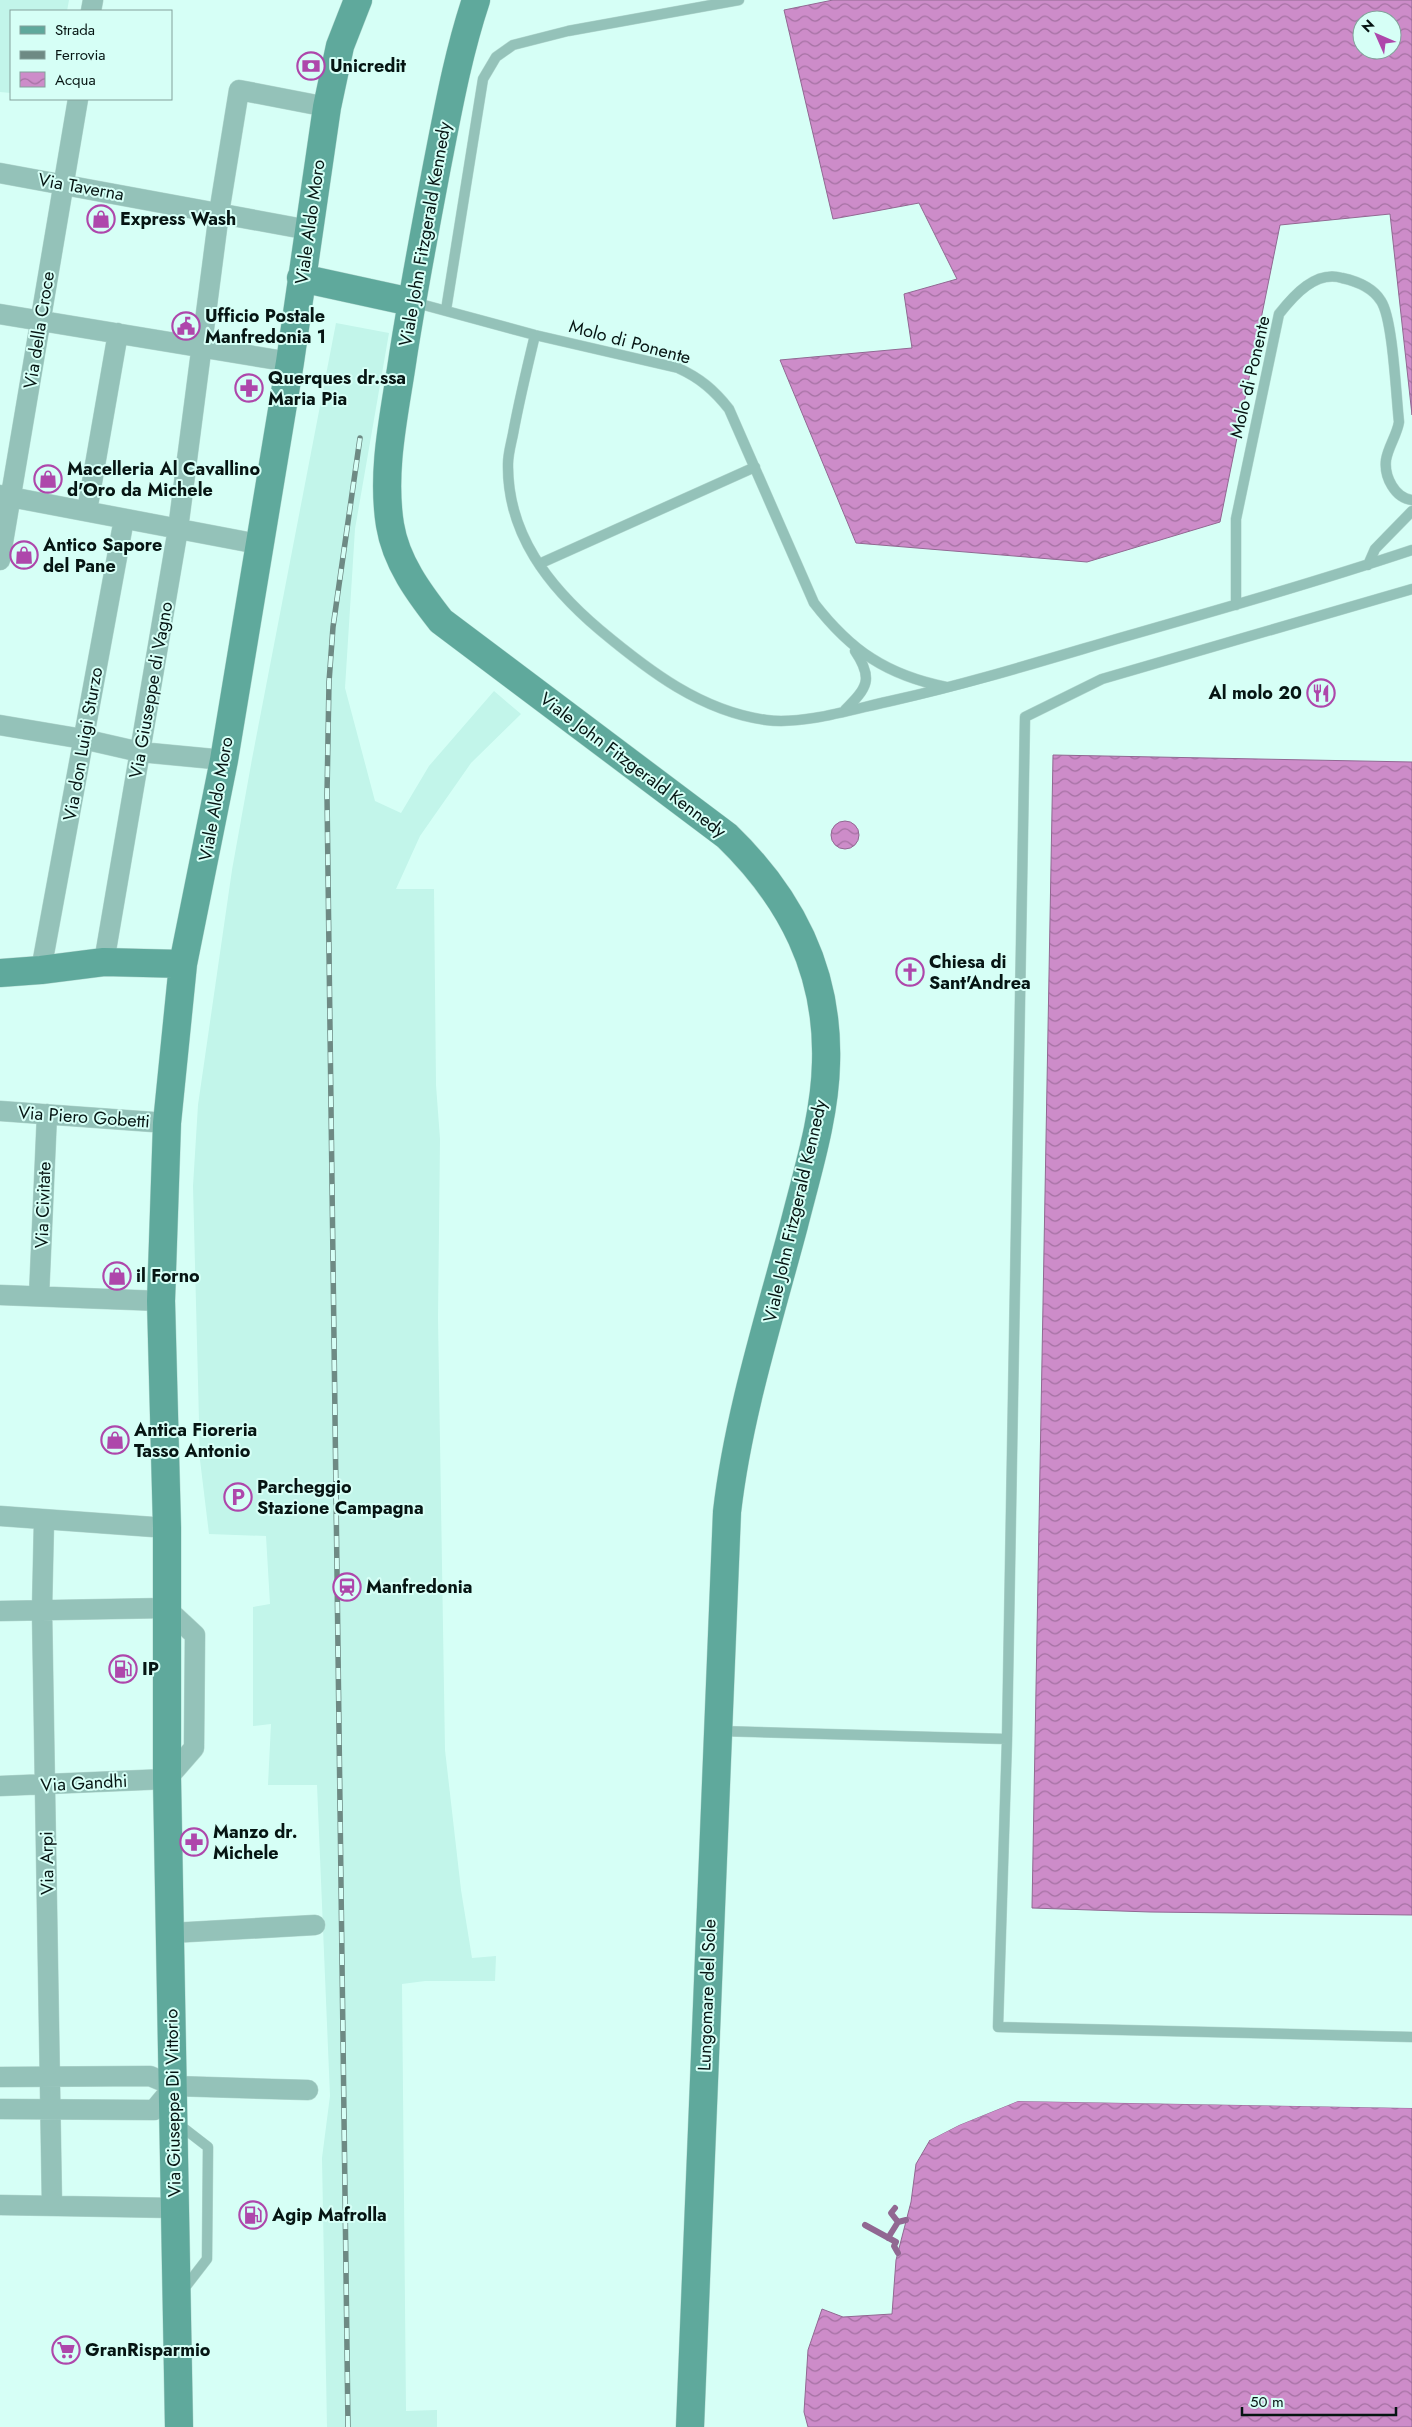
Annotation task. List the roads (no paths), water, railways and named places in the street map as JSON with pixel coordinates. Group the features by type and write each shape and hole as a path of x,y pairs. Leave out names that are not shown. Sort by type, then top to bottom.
{"main road":[{"name":"Viale Aldo Moro","path":"167,1779 166,1608 168,1528 161,1301 167,1123 183,964 224,760 258,544 290,362 326,107 340,46 358,0"},
{"name":"Viale John Fitzgerald Kennedy","path":"476,0 461,44 411,302 386,490 390,528 402,563 419,594 442,621 719,830 746,855 774,888 792,917 806,947 818,984 824,1020 826,1063 822,1104 809,1167 760,1355 732,1476 727,1512 725,1563"},
{"path":"301,278 411,302"},
{"path":"0,973 104,962 183,964"},
{"name":"Lungomare del Sole","path":"690,2427 725,1563"},
{"name":"Via Giuseppe Di Vittorio","path":"167,1779 175,2120 176,2351 179,2427"}],"street":[{"name":"Via Giuseppe di Vagno","path":"104,962 178,529 219,213 239,90 326,107"},
{"name":"Via della Croce","path":"0,560 5,496 41,320 78,100"},
{"name":"Via Taverna","path":"0,173 309,230"},
{"path":"0,314 290,362"},
{"path":"87,511 118,333"},
{"path":"5,496 258,544"},
{"name":"Via don Luigi Sturzo","path":"41,970 124,518"},
{"path":"0,725 84,739 140,752 224,760"},
{"name":"Via Piero Gobetti","path":"0,1111 167,1123"},
{"name":"Via Civitate","path":"40,1296 47,1114"},
{"path":"0,1296 161,1301"},
{"path":"0,1516 168,1528"},
{"name":"Via Arpi","path":"44,1520 42,1610 52,2109 52,2206"},
{"path":"0,1611 166,1608"},
{"name":"Via Gandhi","path":"0,1786 167,1779"},
{"path":"171,1933 315,1925"},
{"path":"0,2077 150,2076 174,2086 308,2090"},
{"path":"0,2109 154,2110 174,2086"},
{"path":"0,2205 175,2208"}],"lane":[{"path":"446,310 483,79 496,57 513,45 568,31 739,0"},
{"name":"Molo di Ponente","path":"1236,605 1236,519 1280,314 1297,293 1320,278 1338,276 1355,281 1369,289 1381,300 1388,318 1399,422 1397,433 1386,459 1387,474 1392,488 1406,499 1412,500"},
{"name":"Molo di Ponente","path":"411,302 535,335 678,368 698,378 716,392 729,409 814,603 831,625 850,644 866,666 866,680 858,696 845,710"},
{"name":"Molo di Ponente","path":"535,335 508,462 510,504 524,540 539,564 572,606 639,663 714,708 740,716 769,721 796,721 950,688 1236,605 1412,550"},
{"path":"539,564 755,467"},
{"path":"1368,565 1375,549 1412,512"},
{"path":"1412,589 1102,679 1025,717 1007,1740 998,2027 1412,2037"},
{"name":"Molo di Ponente","path":"850,644 891,670 919,682 950,688"},
{"path":"718,1731 1007,1740"},
{"path":"175,2120 208,2147 207,2259 176,2298"}],"water":[{"path":"833,0 1412,0 1412,415 1390,214 1280,225 1220,522 1087,562 856,543 780,360 912,348 904,294 957,279 919,203 833,219 784,10"},
{"path":"1053,755 1412,762 1412,1915 1150,1912 1032,1908"},
{"path":"845,821 855,825 859,835 855,845 845,849 835,845 831,835 835,825"},
{"path":"1018,2101 1412,2108 1412,2427 808,2427 804,2412 808,2350 822,2309 843,2317 892,2314 896,2260 911,2202 916,2164 930,2140 959,2125"}],"waterway":[{"path":"895,2208 891,2213 898,2222 906,2220"},
{"path":"888,2238 898,2222"},
{"path":"865,2225 896,2242 894,2246 898,2253"}],"railway":[{"path":"348,2427 327,795 329,682 333,627 360,438"}],"place":[{"name":"Unicredit","path":"311,66"},
{"name":"Express Wash","path":"101,219"},
{"name":"Ufficio Postale Manfredonia 1","path":"186,326"},
{"name":"Querques dr.ssa Maria Pia","path":"249,388"},
{"name":"Macelleria Al Cavallino d'Oro da Michele","path":"48,479"},
{"name":"Antico Sapore del Pane","path":"24,555"},
{"name":"Al molo 20","path":"1321,693"},
{"name":"Chiesa di Sant'Andrea","path":"910,972"},
{"name":"il Forno","path":"117,1276"},
{"name":"Antica Fioreria Tasso Antonio","path":"115,1440"},
{"name":"Parcheggio Stazione Campagna","path":"238,1497"},
{"name":"Manfredonia","path":"347,1587"},
{"name":"IP","path":"123,1669"},
{"name":"Manzo dr. Michele","path":"194,1842"},
{"name":"Agip Mafrolla","path":"253,2215"},
{"name":"GranRisparmio","path":"66,2350"}]}
